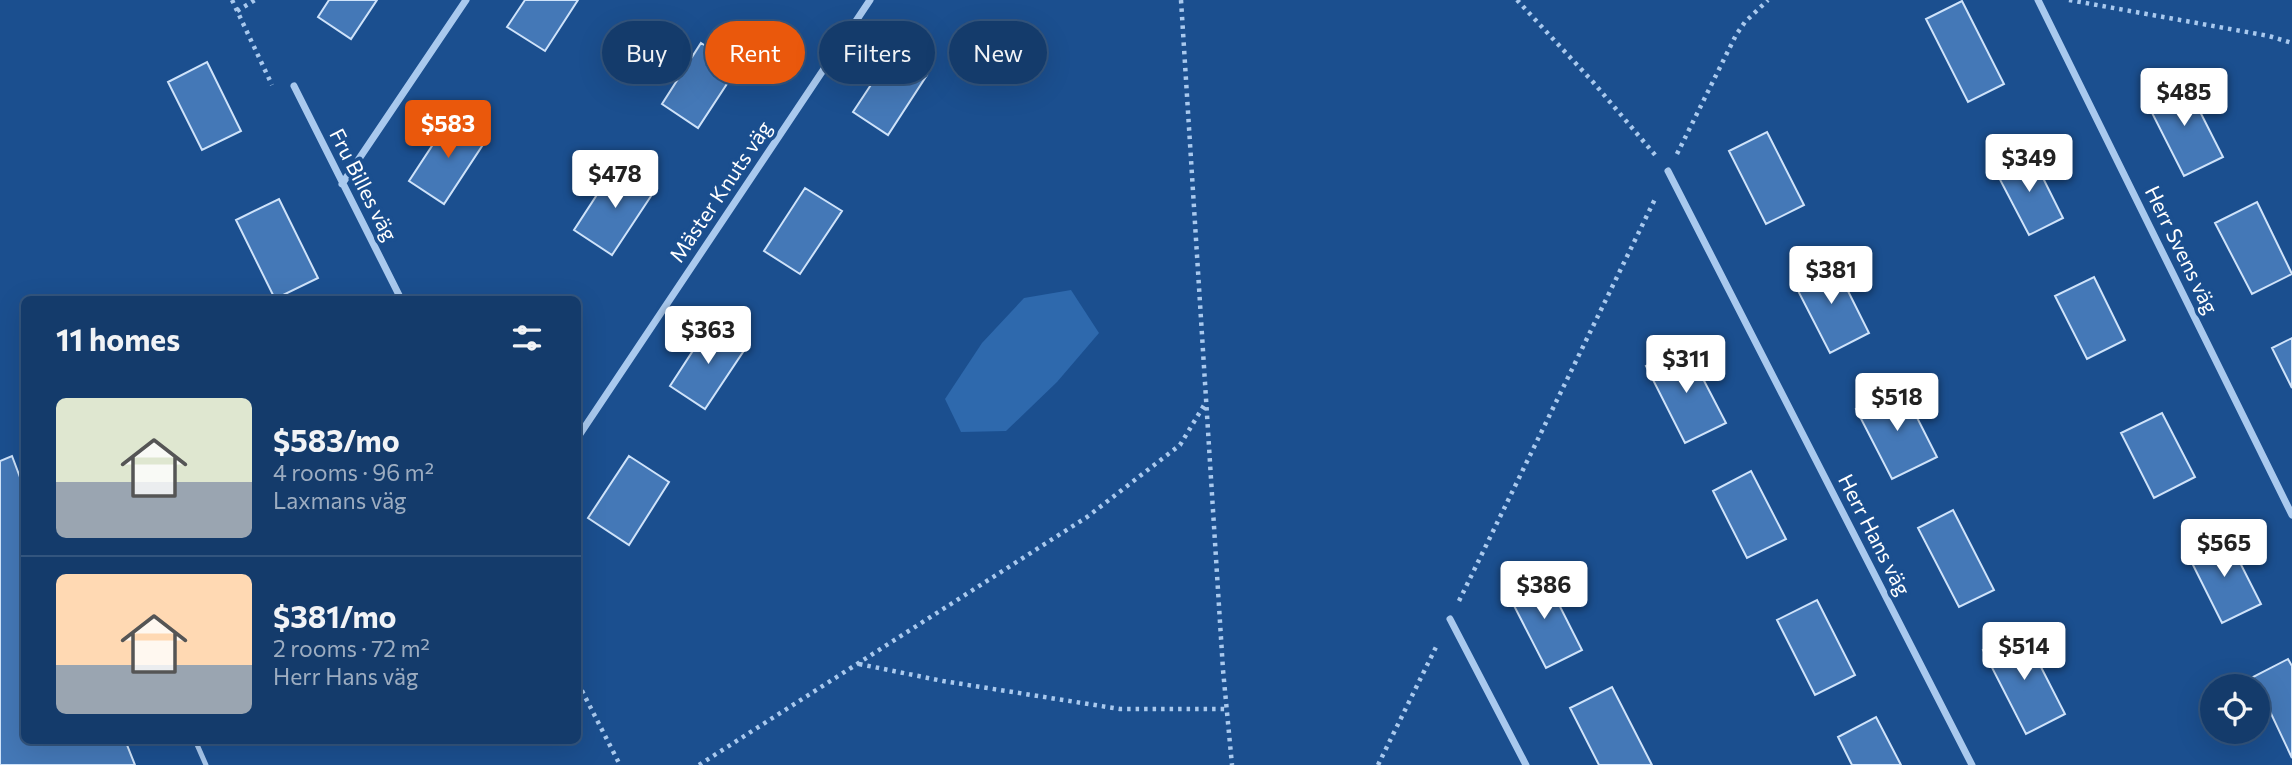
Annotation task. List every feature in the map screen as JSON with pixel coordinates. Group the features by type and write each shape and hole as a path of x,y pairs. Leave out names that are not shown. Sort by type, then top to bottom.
{"street":[{"path":"342,184 466,0"},
{"name":"Mäster Knuts väg","path":"581,433 870,0"},
{"name":"Herr Svens väg","path":"2038,0 2292,515"},
{"name":"Fru Billes väg","path":"294,86 399,296"},
{"name":"Herr Hans väg","path":"1668,171 1972,765"},
{"path":"1450,619 1526,765"}],"lane":[{"path":"197,744 206,765"}],"path":[{"path":"232,0 277,95 294,86"},
{"path":"237,11 255,0"},
{"path":"1181,0 1231,765"},
{"path":"1517,0 1593,82 1668,171"},
{"path":"1378,765 1736,35 1750,16 1768,0"},
{"path":"2069,0 2269,36 2292,43"},
{"path":"699,765 1087,517 1180,445 1206,401"},
{"path":"858,664 943,681 1120,709 1227,709"},
{"path":"581,689 620,765"}],"shaded area":[{"path":"1071,290 1099,333 1057,382 1006,431 961,432 945,399 982,343 1024,298"}],"building":[{"path":"329,0 377,0 351,39 318,17"},
{"path":"525,0 578,0 545,51 507,27"},
{"path":"1962,1 2004,84 1968,102 1926,19"},
{"path":"701,43 705,46 705,84 727,84 698,128 662,104 675,84 691,84 691,59"},
{"path":"207,62 241,131 202,150 168,82"},
{"path":"2184,80 2223,157 2184,176 2145,99"},
{"path":"872,84 921,84 888,135 853,112"},
{"path":"451,117 486,140 444,204 409,181"},
{"path":"1767,132 1804,205 1766,224 1729,151"},
{"path":"2030,152 2063,218 2029,235 1995,170"},
{"path":"617,164 655,190 612,255 574,230"},
{"path":"805,188 842,211 800,274 764,251"},
{"path":"279,199 318,278 281,296 274,296 236,220"},
{"path":"2257,202 2292,274 2252,294 2215,223"},
{"path":"1832,259 1869,333 1830,353 1792,279"},
{"path":"2094,277 2125,340 2087,359 2055,296"},
{"path":"711,323 747,346 705,409 670,386"},
{"path":"2292,338 2292,388 2272,348"},
{"path":"1686,346 1726,423 1685,443 1646,366"},
{"path":"1901,386 1937,457 1892,479 1856,409"},
{"path":"2162,413 2195,477 2154,498 2121,433"},
{"path":"12,456 21,480 21,744 127,744 135,765 0,765 0,461"},
{"path":"629,456 669,482 629,545 588,518"},
{"path":"1751,471 1786,539 1747,558 1713,491"},
{"path":"1953,510 1994,590 1959,607 1918,528"},
{"path":"2226,535 2261,604 2222,623 2188,555"},
{"path":"1543,573 1582,650 1546,668 1507,592"},
{"path":"1817,600 1855,675 1815,695 1777,620"},
{"path":"2022,630 2065,714 2026,734 1983,650"},
{"path":"2288,659 2292,666 2292,758 2270,711 2270,674 2259,674"},
{"path":"1612,687 1652,765 1599,765 1570,708"},
{"path":"1876,717 1901,765 1852,765 1838,737"}]}
